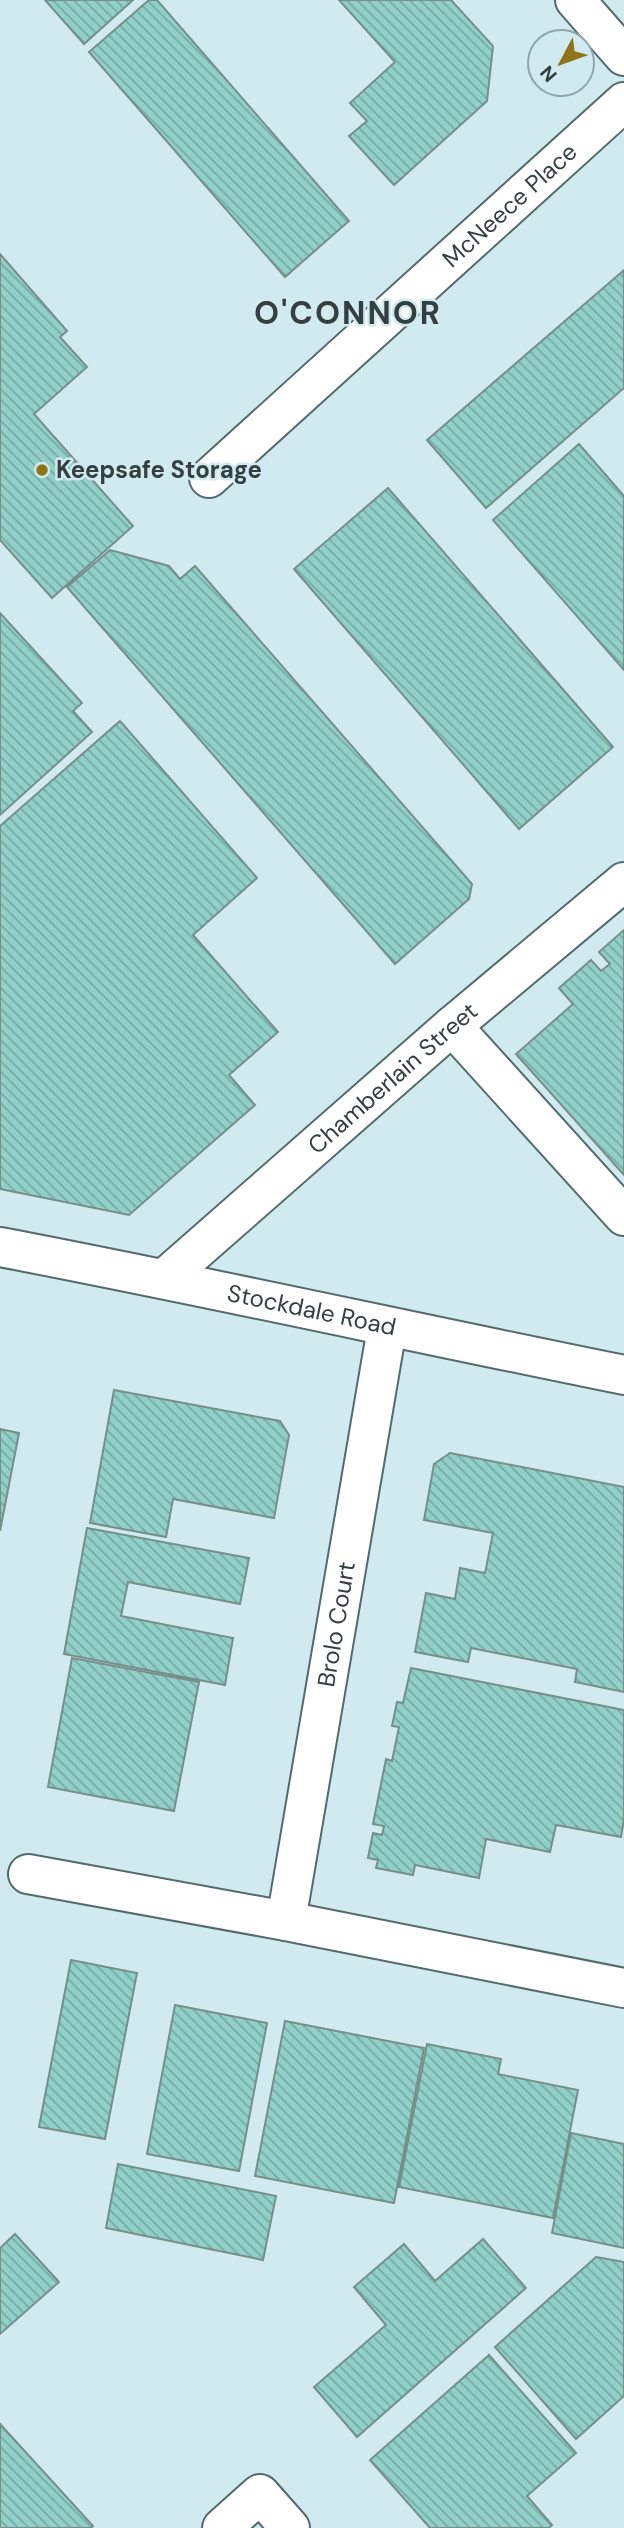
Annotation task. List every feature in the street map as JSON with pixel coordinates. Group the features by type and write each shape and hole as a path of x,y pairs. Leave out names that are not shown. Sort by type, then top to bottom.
{"street":[{"path":"575,0 624,56"},
{"name":"McNeece Place","path":"209,478 624,102"},
{"name":"Chamberlain Street","path":"165,1278 452,1026 624,881"},
{"path":"452,1026 624,1216"},
{"name":"Stockdale Road","path":"0,1247 165,1278 387,1328 624,1375"},
{"name":"Brolo Court","path":"286,1921 387,1328"},
{"path":"28,1874 286,1921 624,1988"},
{"path":"222,2528 260,2494 290,2528"}],"building":[{"path":"45,0 133,0 84,44"},
{"path":"149,0 157,0 349,221 285,277 89,52"},
{"path":"339,0 451,0 493,46 487,101 394,185 349,136 367,121 350,103 395,62"},
{"name":"Keepsafe Storage","path":"0,254 67,331 60,337 87,367 34,414 133,526 52,598 0,540"},
{"path":"624,270 624,388 486,508 427,440"},
{"path":"579,444 624,496 624,670 493,520"},
{"path":"388,488 613,747 519,829 294,569"},
{"path":"110,550 169,566 180,579 195,566 472,884 469,899 395,964 67,587"},
{"path":"0,613 82,703 73,711 92,732 0,815"},
{"path":"120,721 257,878 193,935 278,1032 229,1075 255,1105 129,1215 0,1189 0,826"},
{"path":"624,930 624,1175 516,1054 573,1004 559,988 591,960 601,971 610,964 599,952"},
{"path":"114,1390 280,1421 289,1435 274,1518 173,1499 166,1537 90,1523"},
{"path":"0,1429 19,1433 0,1531"},
{"path":"450,1453 624,1487 624,1692 575,1682 577,1669 471,1648 468,1662 415,1652 426,1593 455,1599 460,1568 485,1573 493,1533 424,1520 434,1464"},
{"path":"87,1528 249,1558 240,1604 128,1582 121,1616 233,1638 225,1685 64,1654"},
{"path":"72,1658 199,1682 174,1811 48,1787"},
{"path":"411,1668 624,1710 624,1819 621,1837 556,1825 550,1852 486,1839 479,1878 415,1865 413,1875 376,1868 378,1860 368,1858 373,1833 382,1835 384,1826 373,1824 386,1759 392,1761 399,1727 392,1726 397,1702 403,1703"},
{"path":"71,1960 137,1973 105,2139 39,2127"},
{"path":"175,2005 267,2023 239,2171 147,2154"},
{"path":"285,2021 424,2048 394,2203 255,2176"},
{"path":"427,2044 501,2059 498,2074 578,2090 553,2218 399,2187"},
{"path":"571,2133 624,2144 624,2248 552,2233"},
{"path":"118,2164 276,2196 263,2260 106,2228"},
{"path":"15,2234 59,2282 0,2334 0,2248"},
{"path":"483,2239 526,2288 357,2437 314,2387 386,2325 354,2287 404,2244 435,2281"},
{"path":"596,2257 624,2262 624,2396 576,2439 495,2347"},
{"path":"489,2355 576,2453 527,2496 552,2525 549,2528 430,2528 370,2460"},
{"path":"0,2424 93,2526 91,2528 0,2528"}],"place":[{"name":"Keepsafe Storage","path":"42,470"}],"district":[{"name":"O'CONNOR","path":"348,313"}]}
